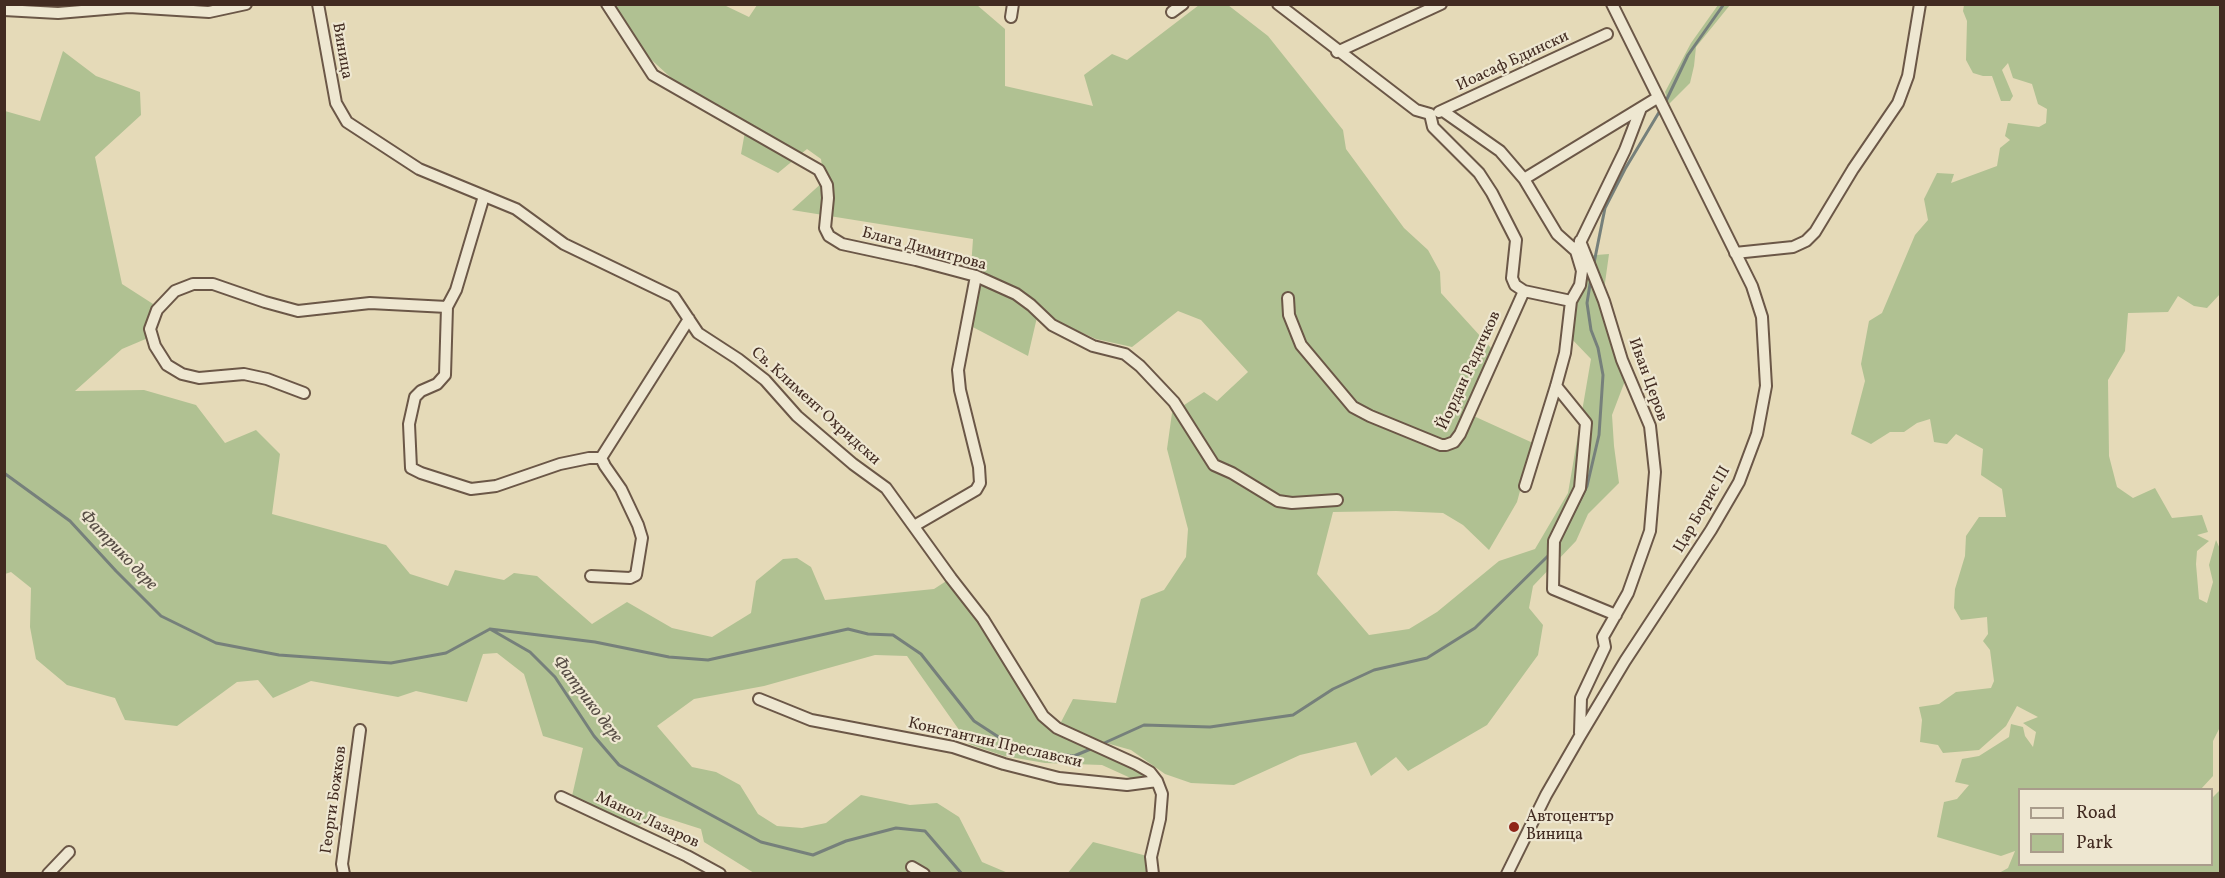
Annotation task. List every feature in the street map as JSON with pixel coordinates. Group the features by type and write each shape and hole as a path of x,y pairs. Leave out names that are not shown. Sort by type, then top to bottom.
{"street":[{"path":"4,10 58,13 128,6 208,12 246,4"},
{"name":"Виница","path":"318,4 336,103"},
{"name":"Блага Димитрова","path":"607,4 653,75 819,170 827,185 825,228 829,236 842,244 975,276 1016,294 1052,325 1093,346 1125,354 1140,366 1174,402 1214,465 1232,473 1278,501 1292,503 1337,500"},
{"path":"1011,17 1013,4"},
{"path":"1172,12 1183,4"},
{"path":"1278,4 1337,52 1416,110 1430,114 1433,127 1479,173 1516,240 1512,278 1515,285 1524,291 1572,301"},
{"path":"1337,52 1441,4"},
{"name":"Цар Борис III","path":"1507,873 1546,795 1580,736 1739,482 1757,434 1766,386 1762,317 1752,286 1612,4"},
{"path":"1735,253 1793,247 1806,241 1815,232 1853,169 1898,103 1908,76 1920,4"},
{"name":"Иоасаф Бдински","path":"1430,114 1443,111 1607,34"},
{"path":"1524,179 1658,98"},
{"name":"Св. Климент Охридски","path":"336,103 347,122 419,169 516,209 564,244 674,297 698,333 738,358 765,380 797,416 853,464 886,488 984,619 1043,716 1057,728 1136,764 1150,772 1157,781"},
{"path":"1525,486 1556,386 1572,301 1580,285 1582,271 1578,246 1625,150 1641,108"},
{"path":"1443,111 1500,151 1524,179 1557,234 1578,246"},
{"path":"484,196 456,290 447,307 445,375 437,384 421,391 415,397 409,424 411,468 421,474 471,489 496,486 560,464 601,458"},
{"name":"Иван Церов","path":"1578,246 1604,302 1622,360 1650,426 1655,472 1650,531 1628,593 1603,638 1605,647 1581,698 1580,736"},
{"path":"914,526 976,490 980,483 979,467 960,390 958,370 975,276"},
{"path":"304,393 267,379 244,375 199,378 182,374 168,365 155,346 150,328 157,310 175,291 193,284 213,284 298,310 370,303 447,307"},
{"name":"Йордан Радичков","path":"1288,298 1289,315 1301,345 1353,407 1381,421 1446,445 1454,442 1460,434 1524,291"},
{"path":"601,458 688,318"},
{"path":"1556,386 1586,423 1580,488 1554,541 1553,589 1616,615"},
{"path":"591,576 633,578 637,573 641,552 642,538 638,525 621,489 601,458"},
{"name":"Константин Преславски","path":"759,699 810,720 953,747 1004,764 1059,778 1126,785 1157,781"},
{"name":"Георги Божков","path":"344,873 342,864 360,730"},
{"path":"1153,873 1151,857 1160,819 1162,794 1157,781"},
{"name":"Манол Лазаров","path":"561,797 720,873"},
{"path":"48,873 69,852"},
{"path":"912,867 924,873"}],"green space":[{"path":"606,5 724,5 749,17 757,5 977,5 1005,29 1005,86 1093,106 1084,75 1112,54 1127,60 1199,5 1228,5 1268,36 1343,130 1346,149 1404,228 1428,250 1440,272 1441,293 1492,349 1467,413 1533,443 1517,502 1489,550 1463,525 1443,513 1333,512 1317,574 1369,635 1409,629 1437,612 1499,561 1535,549 1568,493 1591,359 1567,334 1583,256 1609,254 1604,290 1604,321 1628,373 1612,415 1619,483 1588,514 1576,541 1533,586 1529,608 1543,625 1538,655 1487,725 1408,771 1396,757 1371,776 1356,742 1300,755 1234,785 1191,783 1165,774 1131,750 1085,737 1060,724 1073,699 1116,703 1141,599 1164,590 1186,557 1188,529 1167,449 1172,413 1204,392 1217,401 1248,372 1201,320 1178,311 1132,347 1096,339 1038,313 1028,356 967,324 973,239 792,210 824,181 821,159 807,149 778,173 741,154 746,126 691,96 633,43"},
{"path":"1718,5 1730,5 1696,47 1690,83 1669,104 1665,92 1691,43"},
{"path":"1964,5 2220,5 2220,294 2207,308 2194,306 2178,296 2168,312 2128,313 2125,351 2108,380 2109,456 2117,487 2133,498 2155,488 2172,518 2202,515 2208,532 2197,535 2209,541 2197,551 2196,564 2199,599 2207,603 2213,582 2209,565 2216,540 2220,549 2220,727 2213,741 2213,776 2202,788 2018,788 2018,866 2213,866 2213,797 2220,790 2220,873 1999,873 2008,868 2015,851 2001,856 1937,837 1944,802 1957,799 1969,785 1955,782 1962,759 1979,756 2009,737 2011,724 2023,727 2025,736 2033,747 2036,732 2023,723 2038,717 2017,706 2006,726 1979,750 1943,753 1938,745 1920,742 1922,720 1919,707 1939,704 1956,692 1991,688 1994,681 1990,650 1983,641 1988,634 1987,617 1961,620 1954,608 1955,589 1965,556 1966,536 1979,517 2006,517 2002,489 1981,475 1983,449 1956,434 1947,444 1934,442 1930,419 1917,423 1904,432 1890,432 1871,444 1851,434 1865,381 1861,364 1869,321 1882,313 1915,235 1928,220 1924,199 1937,173 1954,174 1951,183 1997,166 2000,148 2010,140 2005,136 2008,123 2039,127 2046,123 2047,109 2038,104 2032,84 2013,78 2008,63 2002,70 2013,96 2010,101 2001,101 1992,76 1973,73 1966,60 1967,21 1963,11"},
{"path":"63,51 96,76 140,92 141,115 95,157 122,284 164,311 148,338 122,349 75,391 144,390 196,405 225,443 256,430 280,454 272,514 386,545 410,574 448,586 455,570 504,580 514,573 537,576 592,624 627,602 672,628 712,637 751,613 756,581 783,559 797,558 811,567 825,600 934,589 951,578 1043,716 1150,772 1135,780 1102,765 1045,763 1004,756 969,744 907,656 875,655 764,686 694,699 657,726 692,767 716,772 740,785 758,814 777,826 802,828 826,823 861,795 910,805 937,803 959,817 982,862 1008,873 754,873 704,842 701,829 651,813 639,826 572,796 583,748 543,736 524,674 497,653 483,654 467,702 416,691 398,697 311,681 273,698 258,680 237,682 177,726 125,720 115,698 67,685 36,659 30,627 31,588 11,572 5,574 5,111 40,121"},
{"path":"1093,842 1151,857 1153,874 1067,874"}],"waterway":[{"path":"1665,103 1688,55 1724,4"},
{"path":"1594,263 1605,208 1661,109"},
{"path":"1564,532 1587,486 1599,435 1603,375 1598,348 1591,330 1587,303 1591,278"},
{"name":"Фатрико дере","path":"4,473 70,521 161,616 216,643 279,655 391,663 446,653 490,629 530,652 555,677 594,736 619,765 761,842 813,855 846,841 896,828 925,831 962,874"},
{"path":"1102,744 1144,725 1210,727 1293,715 1333,689 1374,670 1427,658 1475,628 1551,553"},
{"path":"490,629 595,642 669,657 708,660 848,629 868,634 893,635 921,654 974,721 1017,749 1074,756 1093,748"}],"place":[{"name":"Автоцентър Виница","path":"1514,827"}]}
